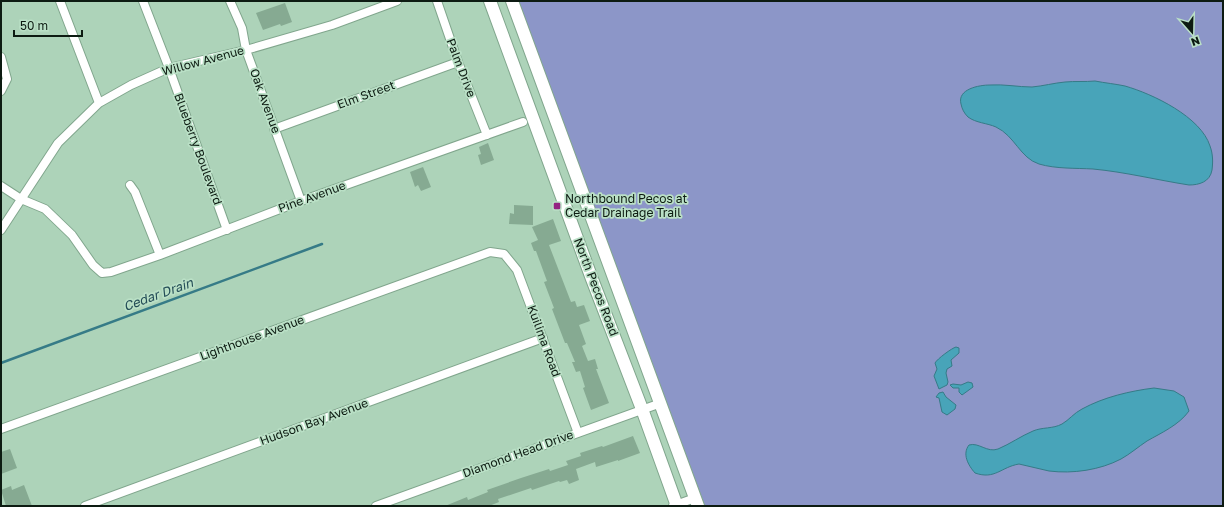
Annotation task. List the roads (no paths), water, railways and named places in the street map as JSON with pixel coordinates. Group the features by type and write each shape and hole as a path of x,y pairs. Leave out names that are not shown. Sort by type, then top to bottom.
{"main road":[{"name":"North Pecos Road","path":"490,1 592,279 642,409 675,506"},
{"name":"North Pecos Road","path":"512,1 697,502"}],"street":[{"path":"60,1 99,103"},
{"name":"Blueberry Boulevard","path":"143,1 169,68 227,230"},
{"name":"Oak Avenue","path":"230,1 242,28 246,50 274,129 302,201"},
{"name":"Willow Avenue","path":"1,230 58,143 99,103 131,85 169,68 246,50 332,25 397,1"},
{"name":"Palm Drive","path":"437,1 458,62 487,135"},
{"path":"1,57 8,79 1,91"},
{"name":"Elm Street","path":"274,129 458,62"},
{"name":"Pine Avenue","path":"21,199 45,209 72,235 93,265 102,273 112,272 302,201 523,122"},
{"path":"130,185 135,192 160,255"},
{"path":"1,186 21,199"},
{"name":"Lighthouse Avenue","path":"1,429 490,252 504,254"},
{"name":"Kuilima Road","path":"504,254 517,270 578,433"},
{"name":"Hudson Bay Avenue","path":"85,506 543,338"},
{"name":"Diamond Head Drive","path":"376,506 660,403"},
{"path":"675,506 697,502"}],"waterway":[{"name":"Cedar Drain","path":"1,363 322,244"}],"place":[{"name":"Northbound Pecos at Cedar Drainage Trail","path":"557,206"}]}
